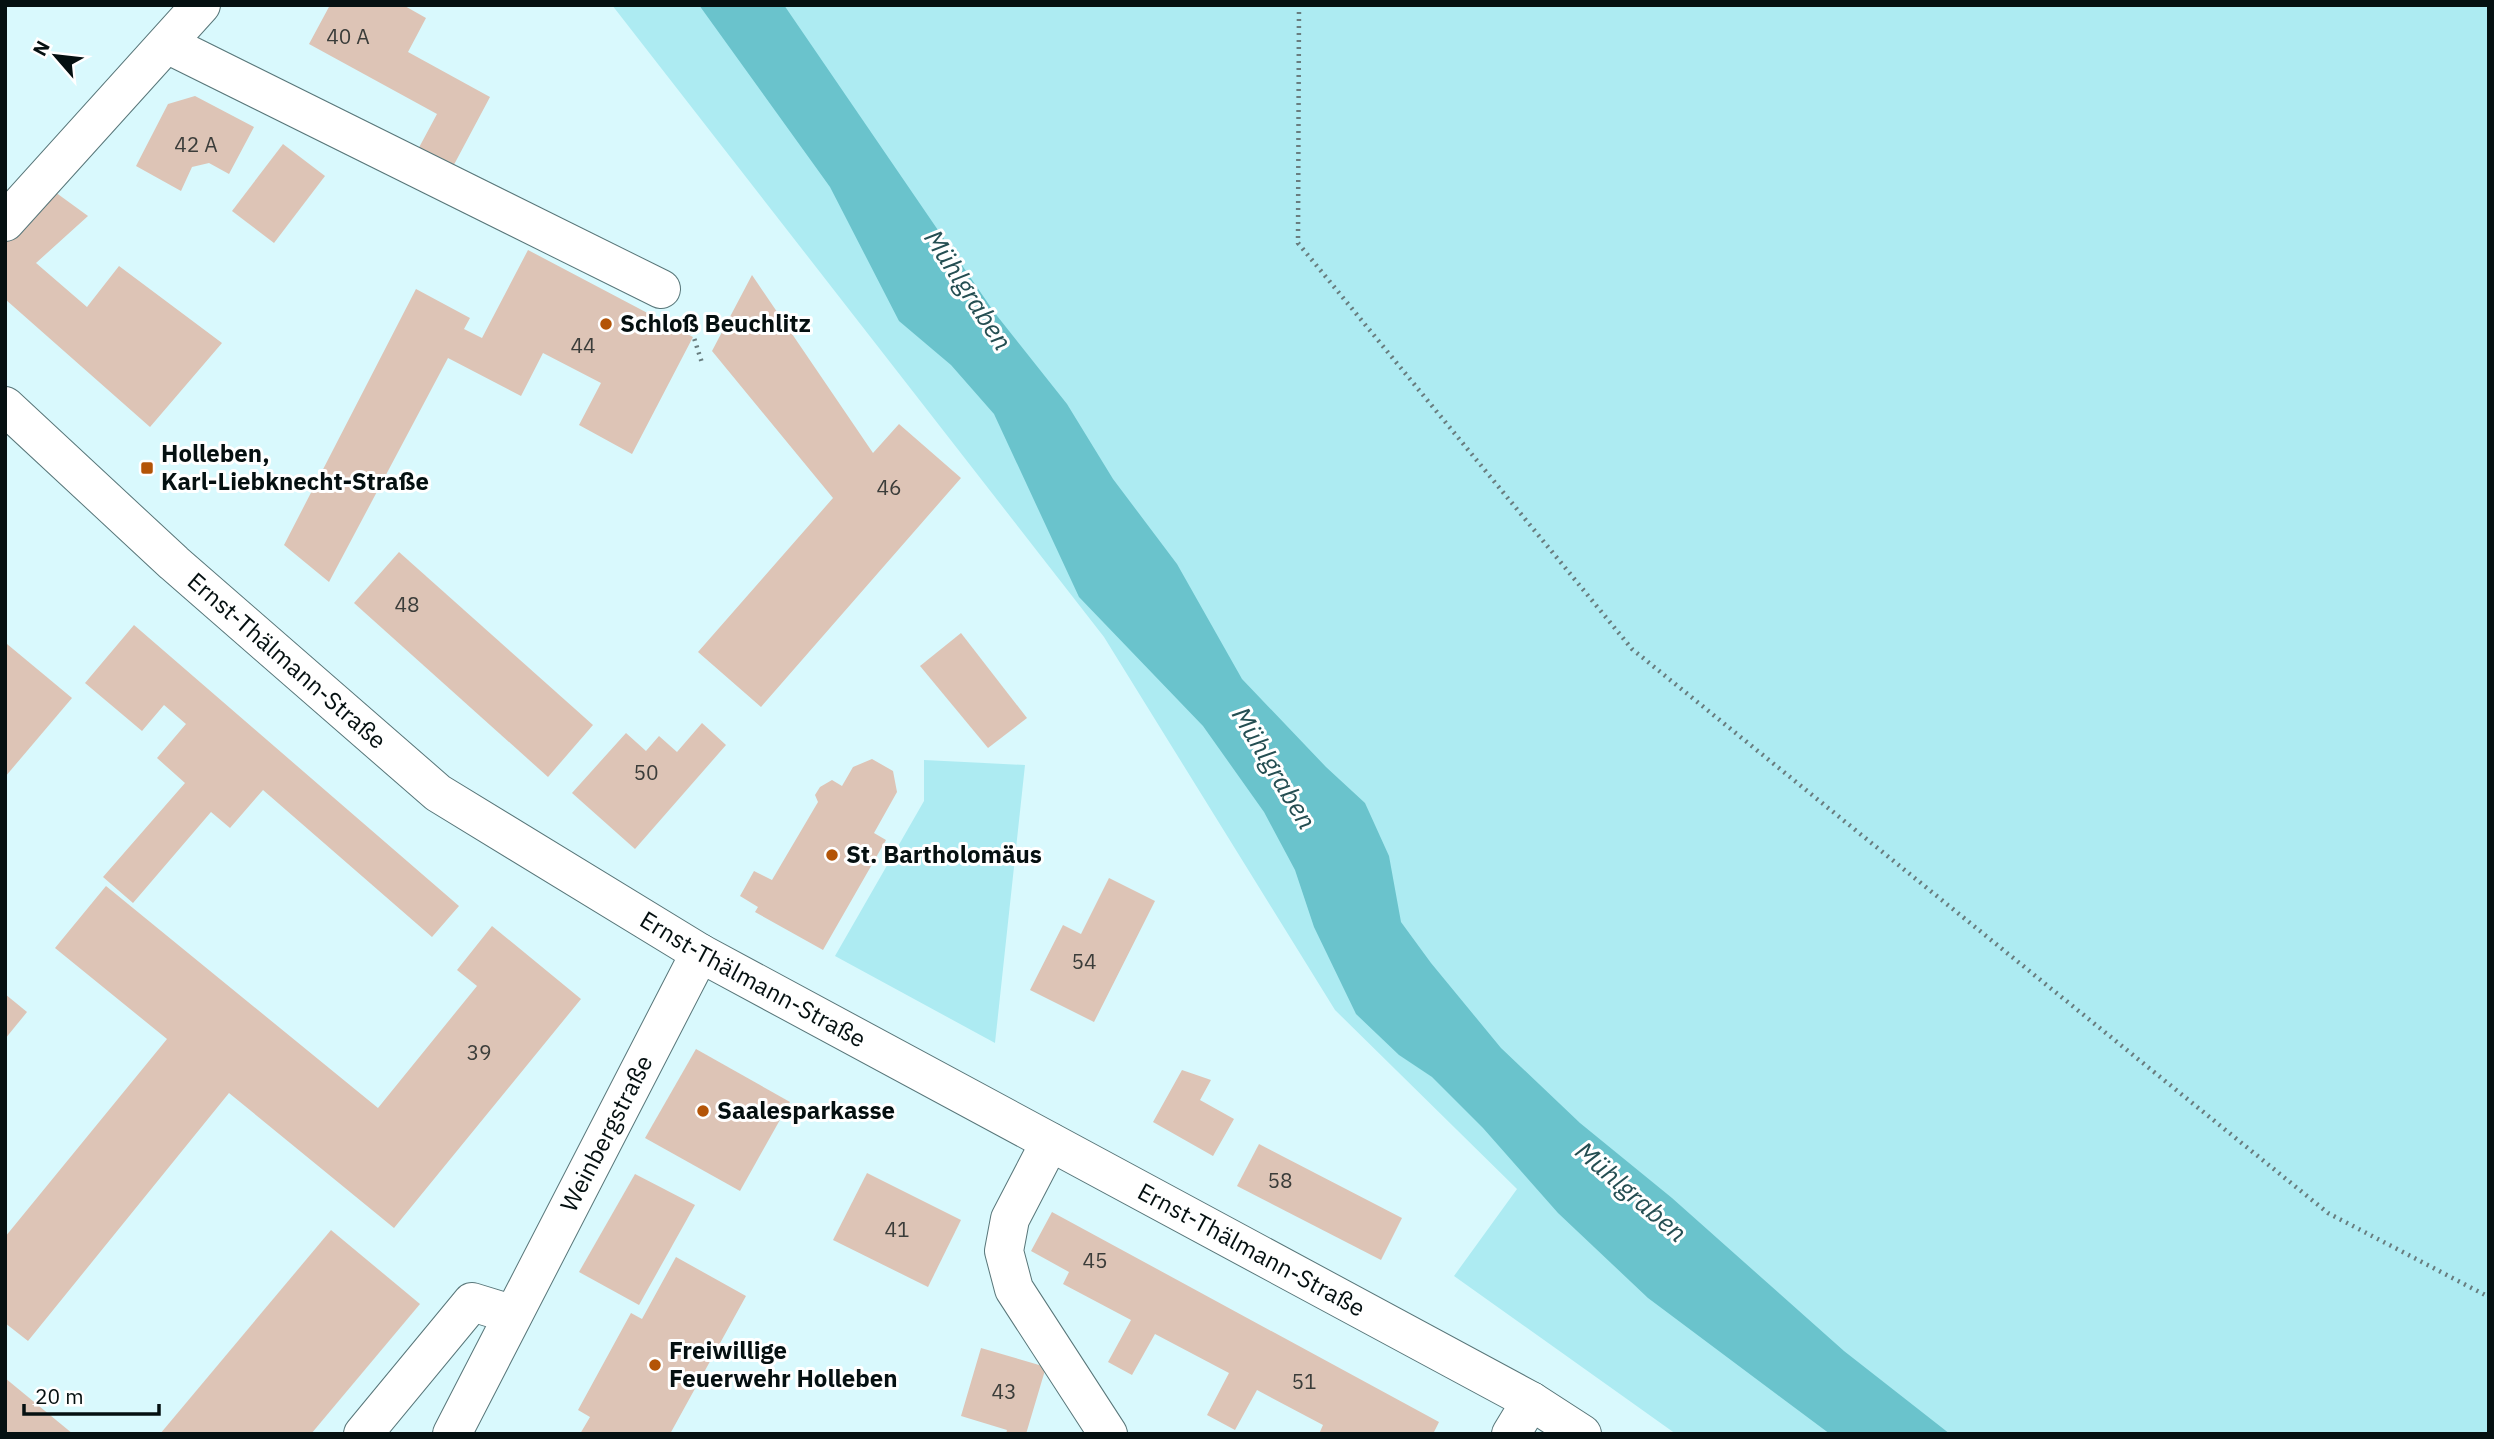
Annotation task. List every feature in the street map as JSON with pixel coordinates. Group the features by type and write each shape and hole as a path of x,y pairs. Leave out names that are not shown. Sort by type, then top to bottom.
{"main road":[{"path":"5,222 201,5"},
{"path":"167,44 661,289"},
{"name":"Ernst-Thälmann-Straße","path":"5,406 174,563 438,793 700,953 1531,1401 1582,1434"},
{"name":"Weinbergstraße","path":"452,1434 511,1314 700,953"},
{"path":"1050,1142 1010,1219 1004,1251 1014,1289 1108,1434"},
{"path":"363,1434 472,1302 511,1314"},
{"path":"1511,1434 1531,1401"}],"path":[{"path":"1299,5 1298,243 1632,649 2328,1213 2489,1297"}],"shaded area":[{"path":"612,5 2489,5 2489,1434 1676,1434 1454,1276 1517,1189 1335,1010 1104,637"},
{"path":"924,760 1025,765 995,1043 835,956 924,801"}],"water":[{"name":"Mühlgraben","path":"699,5 784,5 994,312 1067,404 1113,479 1177,564 1242,679 1326,767 1365,803 1389,856 1401,922 1501,1048 1580,1123 1672,1198 1844,1351 1950,1434 1830,1434 1648,1298 1558,1213 1483,1128 1432,1077 1399,1055 1356,1014 1314,927 1295,870 1264,812 1203,726 1079,597 994,414 951,365 899,321 830,187"}],"building":[{"path":"330,5 403,5 426,18 408,52 490,97 449,174 415,155 437,114 309,44"},
{"path":"195,96 254,127 229,174 209,163 192,167 181,191 136,166 168,104"},
{"path":"283,144 325,176 274,243 232,211"},
{"path":"55,192 88,216 36,263 87,307 119,266 222,343 150,427 5,299 5,241"},
{"path":"528,250 693,337 632,454 579,425 601,383 543,353 521,396 448,358 329,582 284,545 416,289 470,318 464,329 482,338"},
{"path":"752,275 873,453 899,424 961,478 761,707 698,652 833,498 712,351"},
{"path":"399,552 593,725 548,777 354,603"},
{"path":"134,625 459,906 432,937 263,790 230,828 211,812 133,903 103,877 185,783 157,758 186,724 164,705 142,731 85,683"},
{"path":"961,633 1027,718 988,748 920,666"},
{"path":"7,644 72,698 5,777 5,646"},
{"path":"702,723 726,745 635,849 572,793 626,733 646,751 659,736 677,752"},
{"name":"St. Bartholomäus","path":"872,759 893,771 897,792 874,833 886,840 823,950 755,912 758,907 740,896 754,871 772,880 818,802 815,795 820,787 832,780 842,786 853,767"},
{"path":"1109,878 1155,901 1094,1022 1030,990 1063,925 1081,934"},
{"path":"106,886 378,1108 477,986 457,970 492,926 581,999 394,1228 229,1093 28,1341 5,1323 5,1237 167,1039 55,948"},
{"path":"5,994 27,1012 5,1039"},
{"path":"696,1049 790,1102 740,1191 645,1138"},
{"path":"1182,1070 1211,1080 1200,1100 1234,1119 1213,1156 1153,1122"},
{"path":"1259,1144 1402,1218 1381,1260 1237,1186"},
{"path":"867,1173 961,1220 928,1287 833,1240"},
{"path":"635,1174 695,1205 639,1305 579,1272"},
{"path":"1052,1212 1439,1422 1433,1434 1319,1434 1323,1425 1257,1390 1235,1430 1207,1415 1229,1373 1155,1334 1132,1375 1108,1362 1131,1320 1063,1284 1069,1272 1031,1251"},
{"path":"331,1230 420,1304 311,1434 160,1434"},
{"name":"Freiwillige Feuerwehr Holleben","path":"676,1257 746,1296 670,1434 580,1434 590,1417 578,1410 631,1313 642,1319"},
{"path":"981,1348 1046,1367 1026,1434 1006,1434 1007,1430 961,1416"},
{"path":"5,1378 73,1434 5,1434"}],"place":[{"name":"Schloß Beuchlitz","path":"606,324"},
{"name":"Holleben, Karl-Liebknecht-Straße","path":"147,468"},
{"name":"St. Bartholomäus","path":"832,855"},
{"name":"Saalesparkasse","path":"703,1111"},
{"name":"Freiwillige Feuerwehr Holleben","path":"655,1365"}]}
